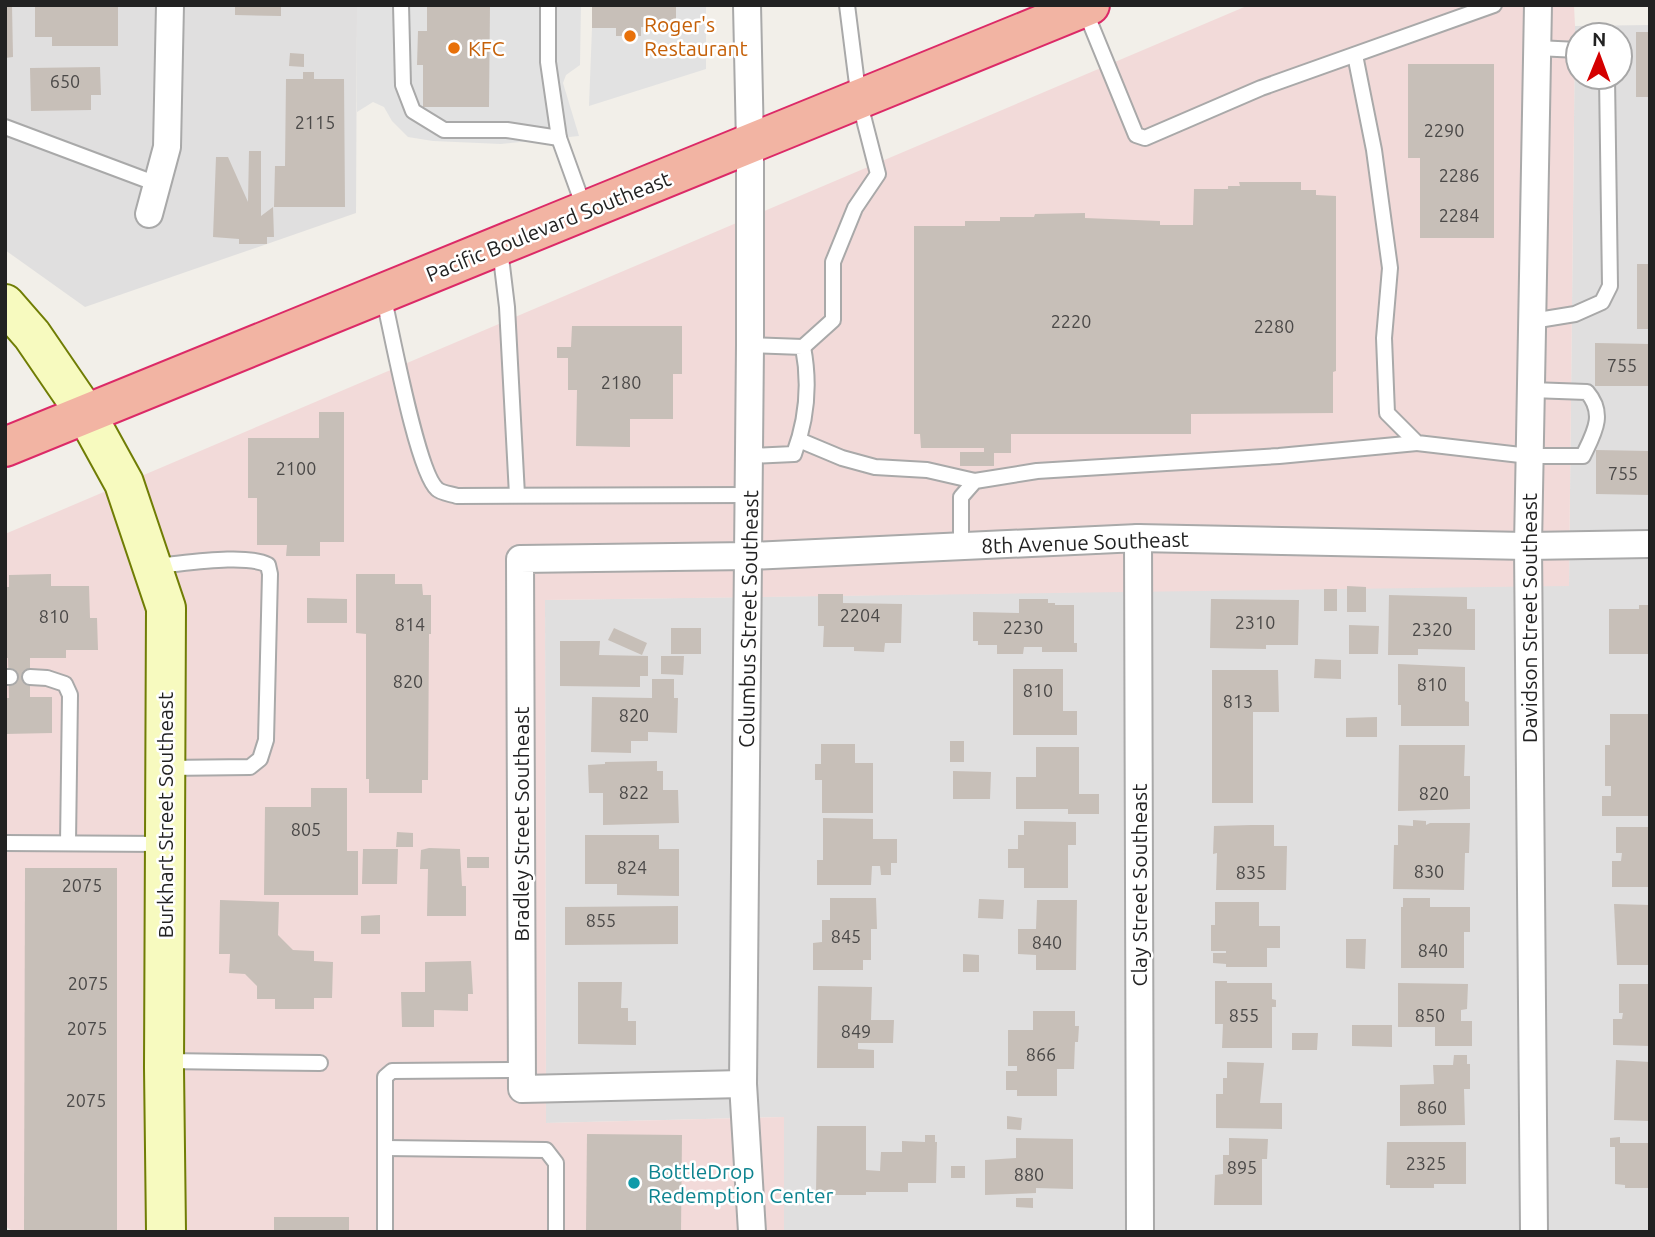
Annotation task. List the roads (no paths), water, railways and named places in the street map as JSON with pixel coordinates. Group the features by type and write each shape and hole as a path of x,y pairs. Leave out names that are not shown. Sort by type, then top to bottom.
{"highway":[{"name":"Pacific Boulevard Southeast","path":"5,447 1087,6"}],"main road":[{"name":"Burkhart Street Southeast","path":"5,304 33,335 86,414 124,483 166,608 166,1232"}],"street":[{"path":"149,214 167,147 170,5"},
{"name":"Columbus Street Southeast","path":"747,5 750,144 750,495 743,1084 752,1232"},
{"name":"Davidson Street Southeast","path":"1534,1232 1528,545 1538,5"},
{"name":"8th Avenue Southeast","path":"520,559 749,556 1138,538 1528,545 1650,544"},
{"name":"Clay Street Southeast","path":"1138,538 1140,1232"},
{"name":"Bradley Street Southeast","path":"520,559 522,1080"},
{"path":"522,1080 743,1084"}],"lane":[{"path":"401,5 403,85 413,111 444,131 507,130 559,138"},
{"path":"548,5 548,62 559,138 586,211"},
{"path":"750,345 803,347 834,320 833,262 855,208 878,174 859,100 848,5"},
{"path":"1087,6 1136,135 1144,138 1261,88 1494,5"},
{"path":"1537,48 1564,49"},
{"path":"1354,55 1374,150 1390,268 1384,338 1387,413 1417,443"},
{"path":"1532,321 1575,314 1602,302 1610,286 1608,91"},
{"path":"5,127 157,184"},
{"path":"500,246 507,307 517,495"},
{"path":"383,293 417,444 427,474 437,489 457,496 750,495"},
{"path":"750,456 794,454 804,425 808,372 803,347"},
{"path":"799,440 842,458 875,467 926,470 975,481 1037,471 1279,456 1417,443 1530,456 1583,457 1597,428 1597,403 1587,392 1531,390"},
{"path":"961,546 961,498 975,481"},
{"path":"152,566 243,559 261,561 268,565 270,574 266,740 260,759 250,766 164,768"},
{"path":"30,677 47,678 65,684 69,695 68,844"},
{"path":"5,843 164,844"},
{"path":"164,1061 320,1063"},
{"path":"385,1232 385,1077 392,1071 522,1080"},
{"path":"385,1148 546,1150 556,1163 556,1232"}],"place":[{"name":"Roger's Restaurant","path":"630,36"},
{"name":"KFC","path":"454,48"},
{"name":"BottleDrop Redemption Center","path":"634,1183"}]}
